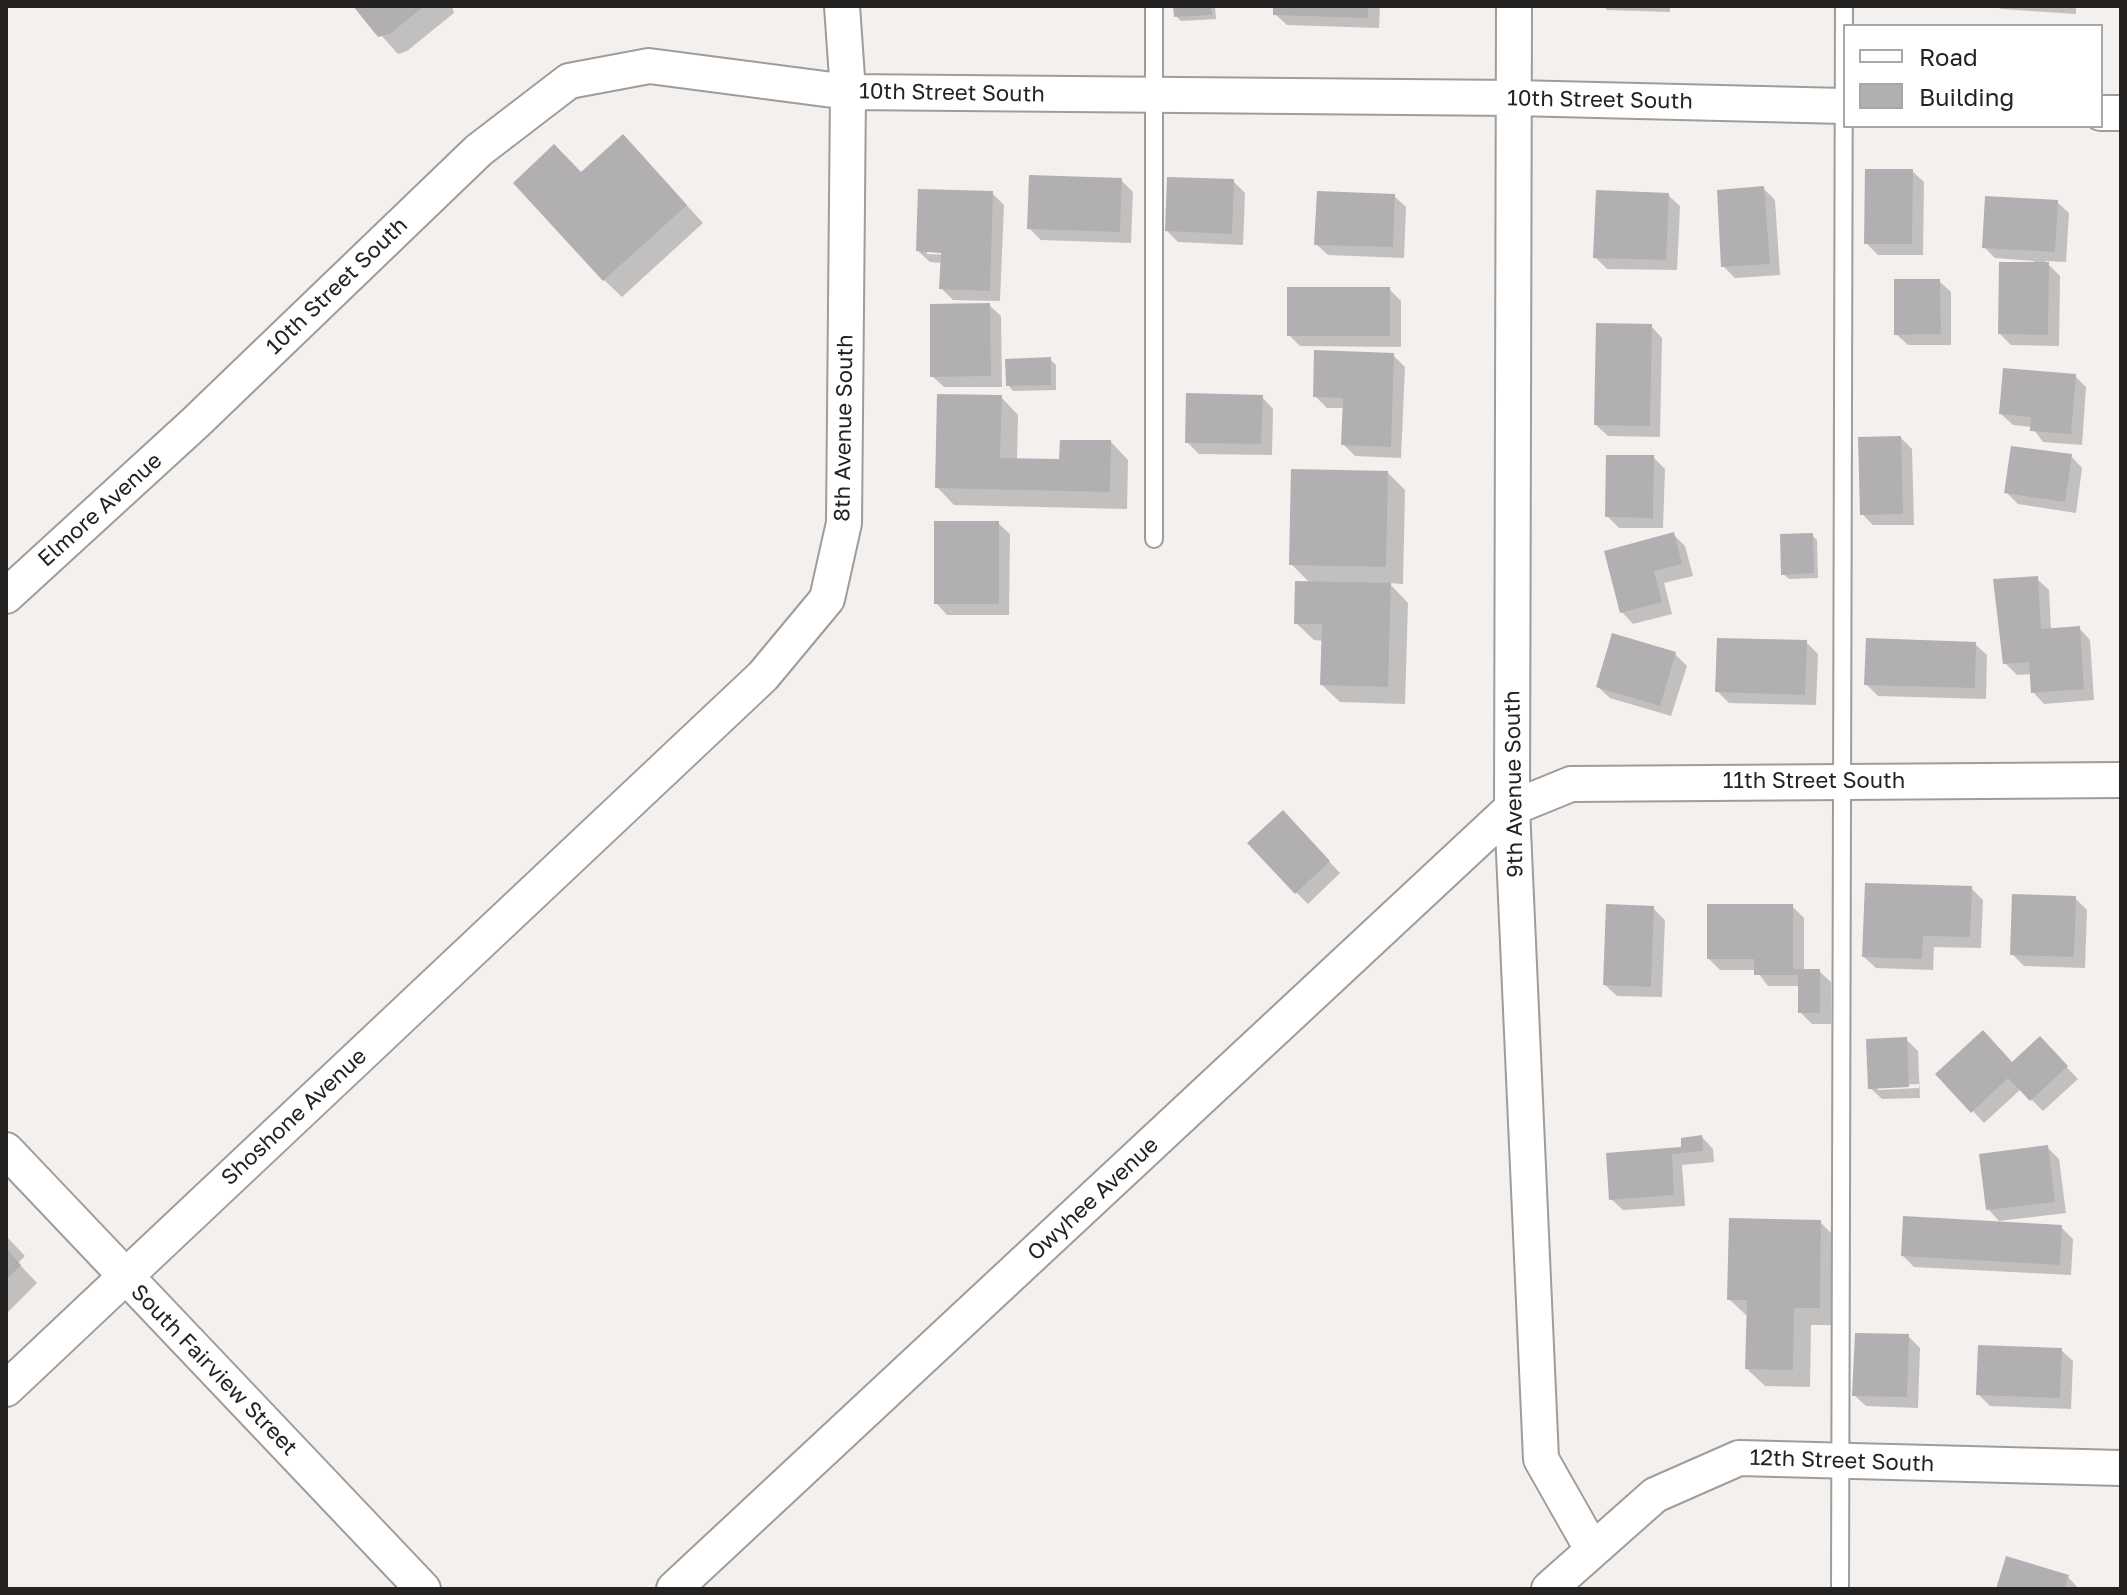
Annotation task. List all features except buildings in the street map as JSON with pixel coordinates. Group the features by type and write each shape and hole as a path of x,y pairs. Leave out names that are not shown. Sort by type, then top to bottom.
{"street":[{"name":"8th Avenue South","path":"583,844 763,676 827,599 844,523 848,92 842,6"},
{"name":"9th Avenue South","path":"1514,6 1512,808 1541,1459 1592,1549"},
{"name":"10th Street South","path":"195,423 479,150 569,81 649,66 848,92 1514,98 1843,106"},
{"name":"Elmore Avenue","path":"6,596 195,423"},
{"name":"11th Street South","path":"1512,808 1571,784 2121,780"},
{"name":"Owyhee Avenue","path":"674,1589 1512,808"},
{"name":"Shoshone Avenue","path":"6,1389 583,844"},
{"name":"South Fairview Street","path":"6,1150 423,1589"},
{"name":"12th Street South","path":"1549,1589 1655,1495 1739,1458 2121,1468"}],"lane":[{"path":"1154,6 1154,539"},
{"path":"1840,1589 1844,128"}]}
